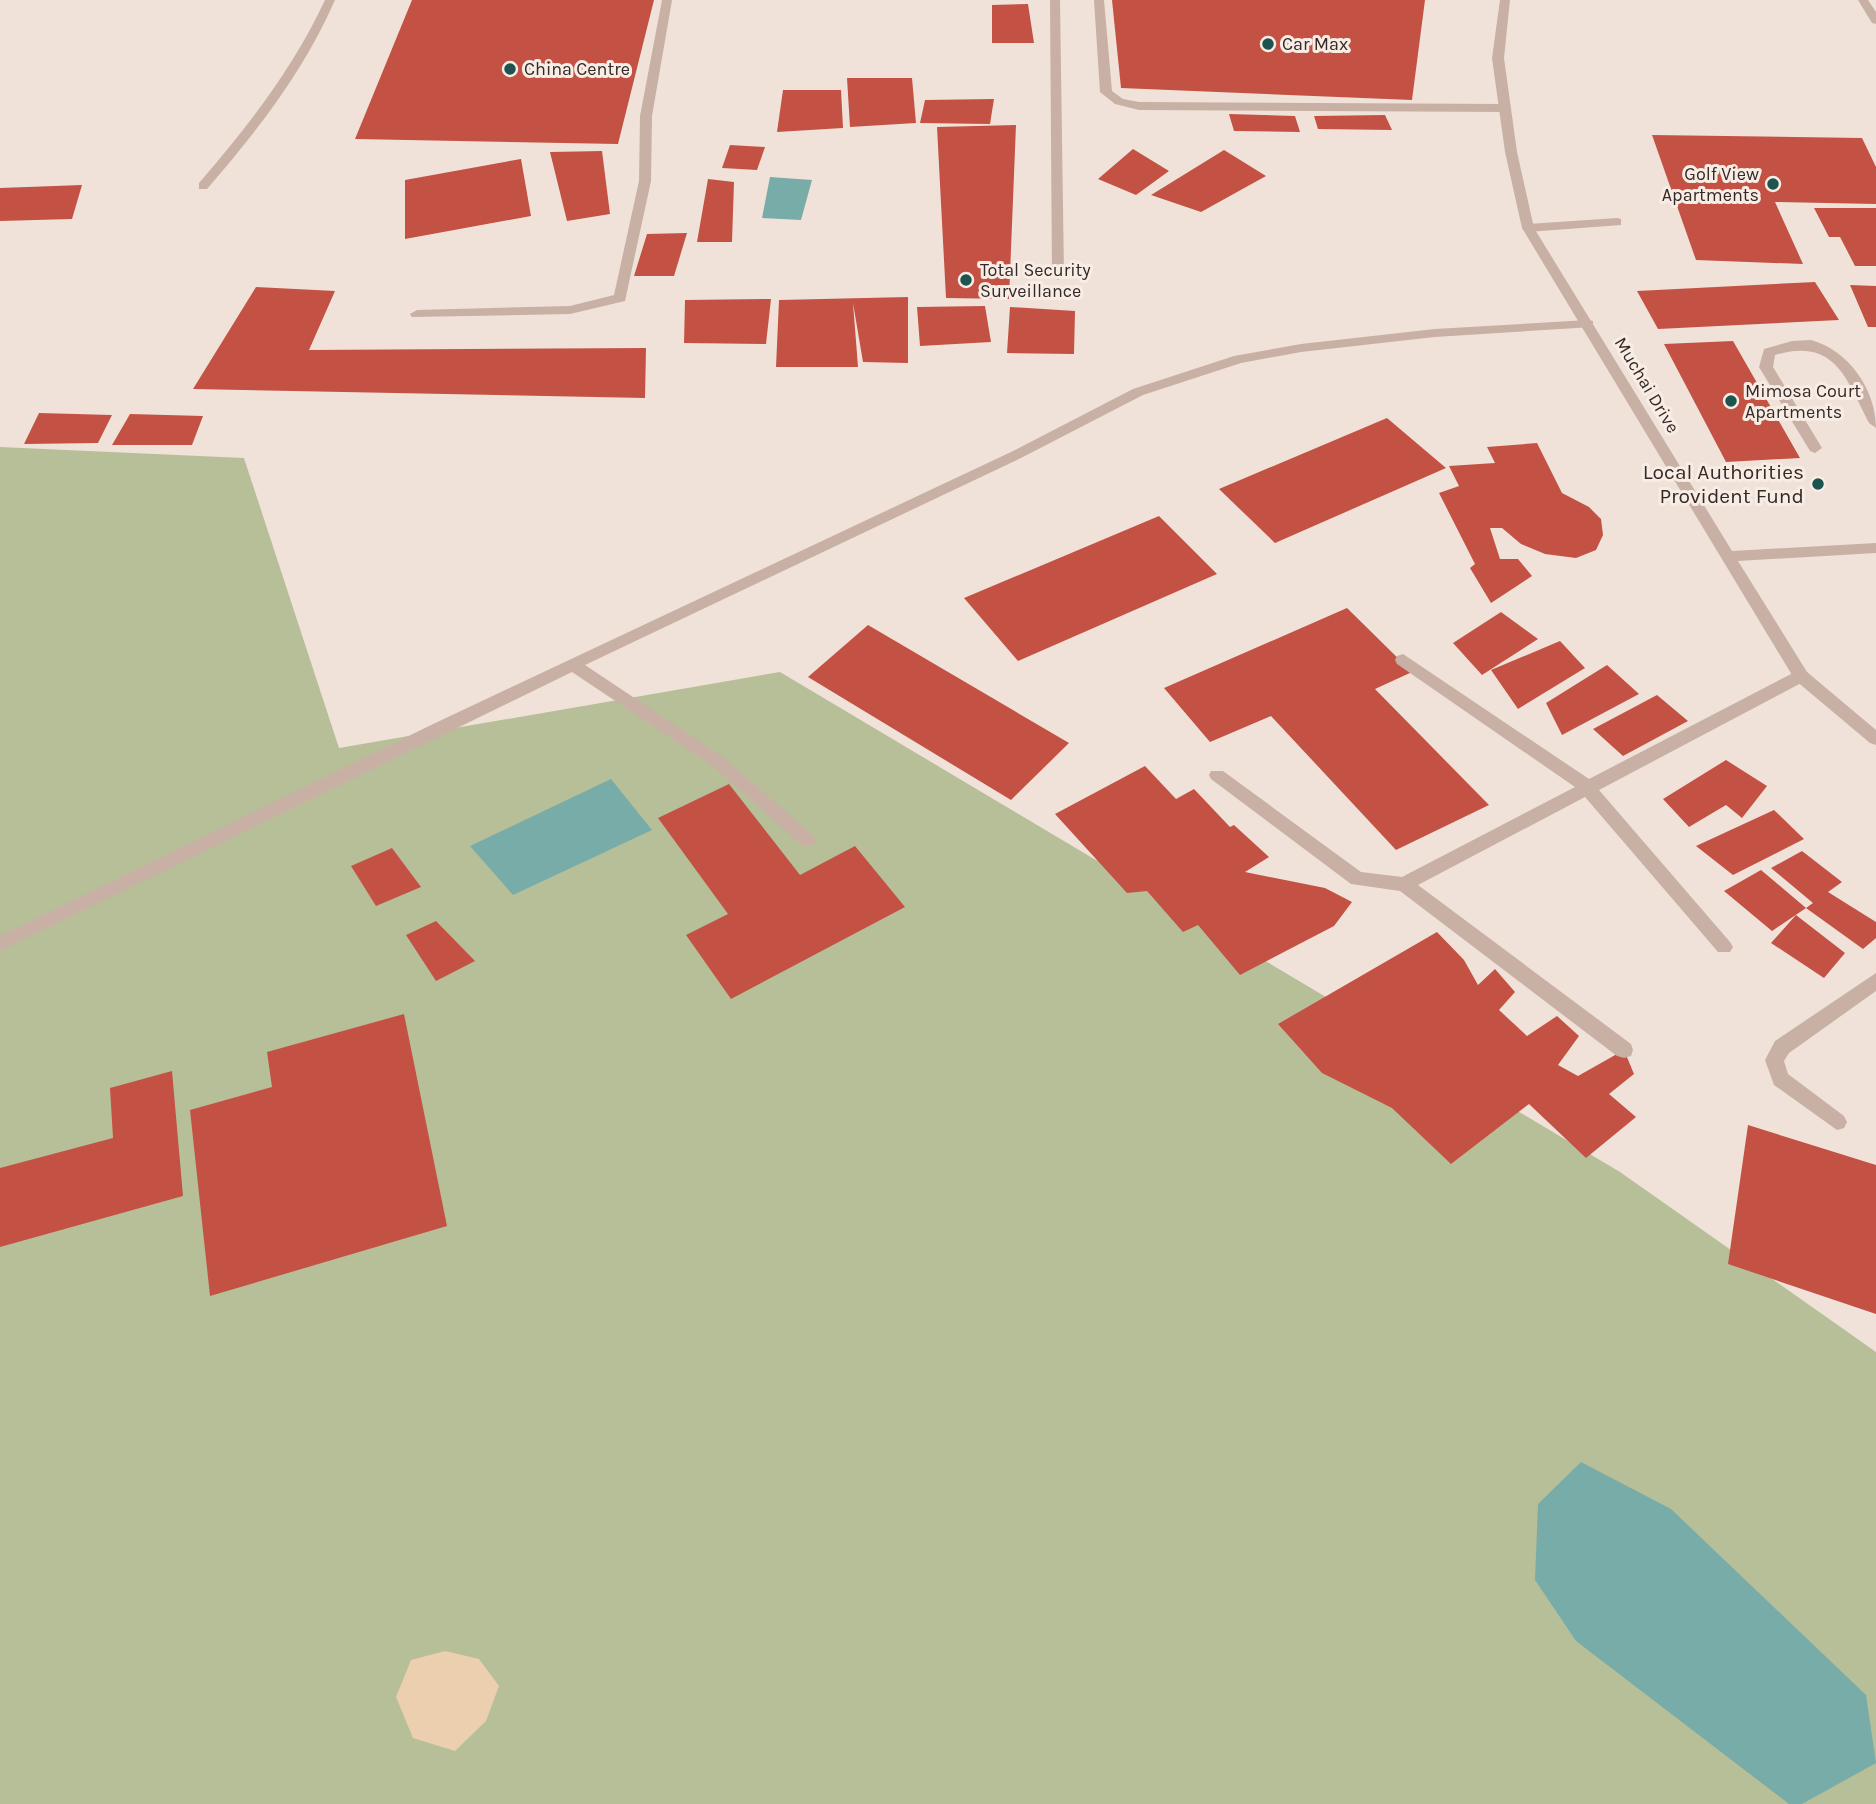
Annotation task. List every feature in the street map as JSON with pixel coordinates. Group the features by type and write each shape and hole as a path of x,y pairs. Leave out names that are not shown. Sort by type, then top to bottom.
{"street":[{"path":"203,186 265,115 290,78 330,0"},
{"path":"417,314 570,310 620,298 645,181 646,116 667,0"},
{"path":"1055,0 1058,276"},
{"path":"1099,0 1106,92 1119,102 1139,106 1506,108"},
{"name":"Muchai Drive","path":"1505,0 1498,58 1528,228 1801,676 1876,740"},
{"path":"1863,0 1876,21"},
{"path":"1528,228 1617,222"},
{"path":"0,944 573,665 1016,455 1138,392 1238,359 1301,348 1435,333 1588,324"},
{"path":"1815,448 1766,367 1769,352 1786,345 1815,344 1832,351 1844,360 1876,423"},
{"path":"1729,556 1876,548"},
{"path":"1403,660 1586,786 1724,947"},
{"path":"573,665 717,761 807,840"},
{"path":"1404,884 1586,786 1801,676"},
{"path":"1217,775 1357,879 1404,884 1624,1050"},
{"path":"1837,1122 1781,1079 1774,1060 1782,1046 1876,981"}],"green space":[{"path":"0,447 244,458 339,748 780,672 1620,1172 1876,1352 1876,1804 0,1804"}],"sand":[{"path":"445,1651 479,1659 499,1686 486,1721 455,1751 413,1738 396,1697 411,1660"}],"water":[{"path":"770,177 812,180 801,220 762,218"},
{"path":"611,779 652,830 513,895 470,846"},
{"path":"1581,1462 1671,1509 1866,1695 1876,1763 1802,1804 1789,1804 1576,1641 1535,1580 1538,1504"}],"building":[{"name":"China Centre","path":"412,0 654,0 618,144 355,139"},
{"name":"Car Max","path":"1112,0 1425,0 1412,100 1121,88"},
{"path":"1028,4 1034,43 992,43 992,5"},
{"path":"847,78 912,78 916,123 850,127"},
{"path":"783,90 841,90 843,128 777,132"},
{"path":"994,99 990,124 920,123 925,100"},
{"path":"1229,114 1295,116 1300,132 1234,131"},
{"path":"1385,115 1392,130 1318,129 1314,116"},
{"path":"1016,125 1009,299 946,298 937,127"},
{"name":"Golf View Apartments","path":"1652,135 1862,138 1876,167 1876,204 1775,202 1803,264 1696,260"},
{"path":"730,145 765,147 757,170 722,168"},
{"path":"1133,149 1169,171 1136,195 1098,179"},
{"path":"1224,150 1266,176 1201,212 1151,195"},
{"path":"602,151 610,214 567,221 550,152"},
{"path":"521,159 531,216 405,239 405,180"},
{"path":"708,179 734,182 732,242 697,242"},
{"path":"82,185 72,219 0,221 0,188"},
{"path":"1814,208 1876,208 1876,266 1855,266 1840,237 1829,237"},
{"path":"687,233 674,276 634,276 647,234"},
{"path":"1815,282 1839,320 1658,329 1637,291"},
{"path":"1850,285 1876,286 1876,327 1868,327"},
{"path":"256,287 335,291 309,350 646,348 645,398 193,389"},
{"path":"908,297 908,363 863,362 853,303 858,367 776,367 779,300"},
{"path":"771,299 766,344 684,343 685,300"},
{"path":"985,306 991,342 920,346 917,307"},
{"path":"1010,307 1075,311 1074,354 1007,353"},
{"name":"Mimosa Court Apartments","path":"1733,341 1800,458 1726,462 1664,344"},
{"path":"39,413 112,415 98,443 24,444"},
{"path":"130,414 203,416 192,445 112,445"},
{"path":"1387,418 1446,468 1275,543 1219,489"},
{"path":"1537,443 1562,493 1589,507 1601,519 1603,535 1596,550 1576,558 1545,554 1521,544 1502,528 1490,528 1500,559 1518,559 1532,576 1491,603 1470,568 1475,564 1439,493 1459,486 1449,466 1495,463 1487,447"},
{"path":"1159,516 1217,574 1018,661 964,598"},
{"path":"1347,608 1412,672 1375,689 1489,805 1396,850 1271,716 1210,742 1164,688"},
{"path":"1501,612 1538,639 1482,675 1453,643"},
{"path":"868,625 1069,743 1011,800 808,677"},
{"path":"1560,641 1585,668 1518,709 1491,670"},
{"path":"1607,665 1639,694 1562,735 1546,703"},
{"path":"1657,695 1688,721 1623,756 1593,729"},
{"path":"1726,760 1767,786 1742,818 1726,805 1689,827 1663,799"},
{"path":"1145,766 1176,799 1194,789 1230,827 1234,825 1269,857 1245,872 1325,888 1352,902 1334,926 1240,975 1198,925 1183,932 1147,891 1127,893 1055,814"},
{"path":"729,784 800,875 855,846 905,907 731,999 686,935 728,914 658,818"},
{"path":"1774,810 1804,839 1733,875 1696,846"},
{"path":"392,848 421,887 376,906 351,866"},
{"path":"1802,851 1842,882 1828,892 1876,922 1876,938 1863,949 1806,908 1813,903 1771,868"},
{"path":"1761,870 1806,908 1772,931 1724,891"},
{"path":"1796,915 1845,953 1824,978 1771,943"},
{"path":"436,921 475,961 436,981 406,935"},
{"path":"1437,932 1464,960 1478,985 1495,969 1515,992 1499,1010 1527,1036 1557,1016 1579,1036 1558,1065 1578,1076 1624,1050 1634,1074 1609,1094 1636,1117 1586,1158 1529,1104 1451,1164 1392,1108 1322,1073 1278,1024"},
{"path":"404,1014 447,1226 210,1296 190,1110 272,1087 267,1052"},
{"path":"172,1071 183,1196 0,1247 0,1168 113,1138 110,1088"},
{"path":"1748,1125 1876,1165 1876,1314 1728,1264"}],"place":[{"name":"Car Max","path":"1268,44"},
{"name":"China Centre","path":"510,69"},
{"name":"Golf View Apartments","path":"1773,184"},
{"name":"Total Security Surveillance","path":"966,280"},
{"name":"Mimosa Court Apartments","path":"1731,401"},
{"name":"Local Authorities Provident Fund","path":"1818,484"}]}
